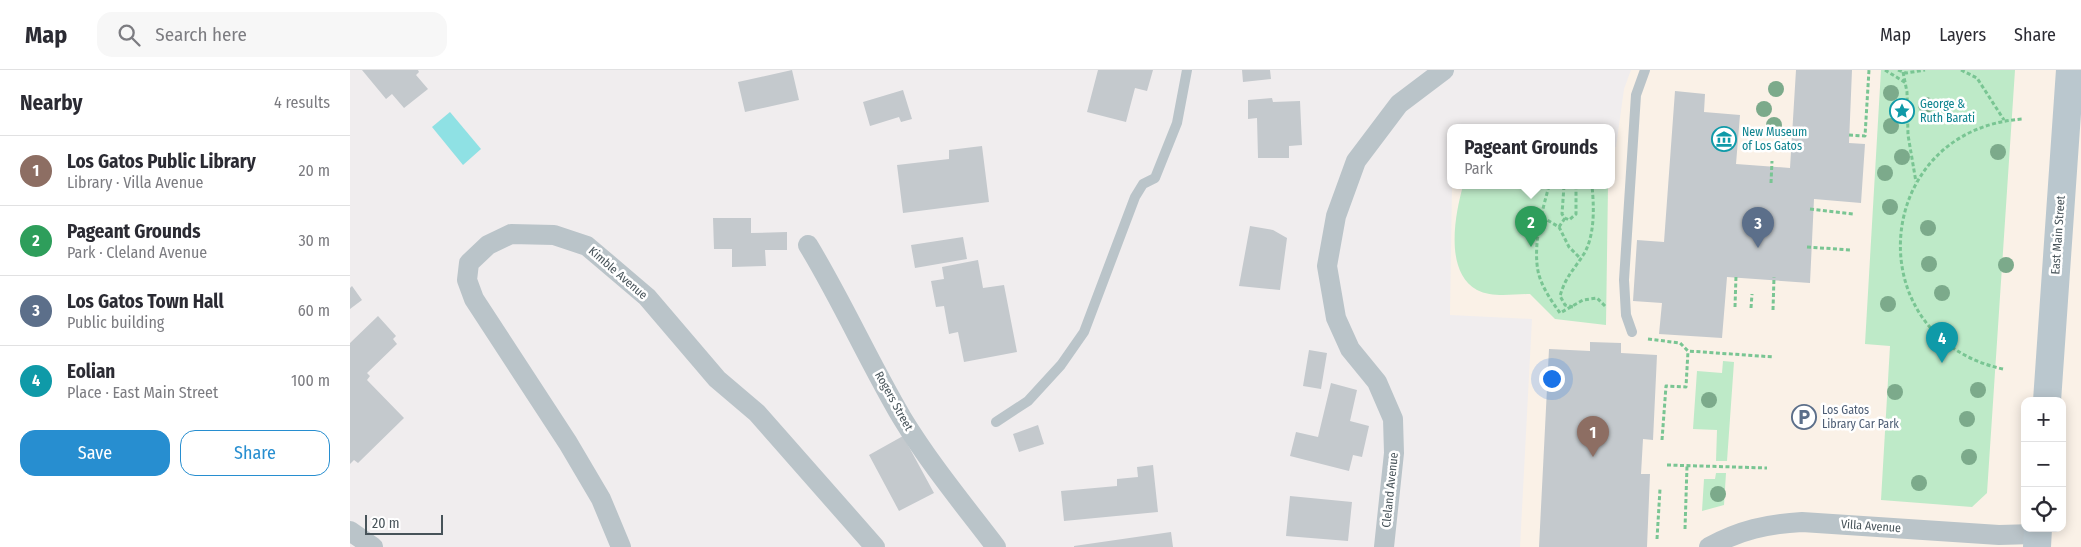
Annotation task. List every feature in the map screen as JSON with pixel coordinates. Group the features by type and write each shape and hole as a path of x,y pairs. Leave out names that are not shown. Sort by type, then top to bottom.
{"main road":[{"name":"East Main Street","path":"2047,397 2070,70"}],"street":[{"name":"Cleland Avenue","path":"1384,547 1394,453 1393,419 1377,382 1350,349 1336,318 1327,266 1336,216 1356,161 1399,104 1444,70"},
{"name":"Kimble Avenue","path":"621,547 601,498 568,443 474,299 467,280 469,263 488,245 511,234 554,235 587,246 646,297 717,378 757,413 875,547"},
{"name":"Rogers Street","path":"808,244 834,288 902,417 929,460 996,547"},
{"name":"Villa Avenue","path":"1709,547 1735,535 1770,524 1802,522 2038,536"},
{"path":"350,531 374,547"}],"lane":[{"path":"996,422 1028,401 1061,365 1084,332 1135,197 1143,184 1155,178 1177,123 1187,70"},
{"path":"1632,332 1626,315 1624,280 1636,95 1645,70"}],"path":[{"path":"1849,135 1865,136 1869,70"},
{"path":"1885,70 1906,83"},
{"path":"1898,70 1907,72 1925,70"},
{"path":"1962,70 1977,78 2004,120"},
{"path":"1907,72 1907,119 1916,182"},
{"path":"2003,369 1971,360 1943,341 1921,316 1912,302 1902,270 1899,236 1906,203 1916,182 1932,160 1957,138 1988,124 2004,120 2022,119"},
{"path":"1772,162 1772,183"},
{"path":"1548,189 1542,217 1538,249 1538,271 1548,296 1560,312 1574,307 1583,300 1597,298 1604,304 1618,331 1632,332 1640,337 1680,343 1688,351 1774,357"},
{"path":"1559,227 1564,218 1562,214 1564,189"},
{"path":"1564,218 1569,220 1576,214 1576,189"},
{"path":"1574,307 1565,305 1560,296 1564,280 1586,251 1593,220 1592,189"},
{"path":"1810,209 1853,214"},
{"path":"1542,217 1559,227 1569,246 1580,258"},
{"path":"1807,247 1851,250"},
{"path":"1735,307 1736,276"},
{"path":"1773,310 1774,277"},
{"path":"1751,308 1752,294"},
{"path":"1662,440 1666,386 1686,387 1688,351"},
{"path":"1667,465 1767,468"},
{"path":"1685,529 1687,466"},
{"path":"1657,539 1660,489"}],"shaded area":[{"path":"1631,70 2081,70 2081,547 1520,547 1532,319 1450,315 1452,189 1615,189 1615,147 1624,89"}],"green space":[{"path":"1881,70 2015,70 1987,493 1972,507 1881,500 1890,346 1865,344"},
{"path":"1462,189 1608,189 1606,325 1555,319 1530,294 1489,294 1477,290 1467,282 1460,270 1456,257 1455,226"},
{"path":"1723,361 1734,362 1727,461 1716,461 1717,430 1693,429 1697,371 1722,373"},
{"path":"1716,473 1726,473 1724,505 1702,511 1704,479 1715,479"}],"water":[{"path":"450,112 481,149 463,165 432,127"}],"building":[{"path":"362,70 418,70 419,72 416,75 428,89 404,108 392,94 386,99"},
{"path":"792,70 799,100 745,112 738,82"},
{"path":"1098,70 1153,70 1147,91 1135,88 1126,122 1087,112"},
{"path":"1242,70 1270,70 1271,79 1243,82"},
{"path":"1796,70 1852,70 1849,143 1865,144 1861,203 1814,199 1810,283 1727,277 1722,338 1659,334 1662,303 1633,301 1637,240 1664,242 1675,91 1705,94 1704,112 1740,115 1736,164 1790,168"},
{"path":"903,90 912,119 901,122 899,117 870,126 863,102"},
{"path":"1272,98 1273,102 1300,101 1302,145 1289,146 1289,158 1258,158 1257,118 1248,119 1248,100"},
{"path":"982,146 989,202 903,213 897,165 949,159 949,150"},
{"path":"713,218 751,218 751,233 787,232 787,250 765,250 766,266 732,267 732,249 714,249"},
{"path":"1250,226 1273,230 1287,238 1280,290 1239,286"},
{"path":"963,237 967,259 915,268 911,245"},
{"path":"978,260 983,288 1004,285 1017,352 964,362 958,332 949,334 944,306 936,307 931,281 944,279 942,267"},
{"path":"352,286 362,300 350,309 350,288"},
{"path":"378,316 396,336 393,339 397,344 367,373 370,376 367,380 404,418 358,463 354,460 350,464 350,343"},
{"path":"1590,342 1621,343 1621,353 1657,355 1653,440 1643,439 1641,474 1650,474 1647,547 1539,547 1549,349 1590,351"},
{"path":"1309,350 1327,353 1321,389 1303,386"},
{"path":"1331,383 1357,390 1350,421 1369,426 1362,457 1353,455 1349,471 1290,456 1296,432 1318,437"},
{"path":"1038,425 1044,444 1019,452 1013,434"},
{"path":"903,436 934,493 899,511 869,455"},
{"path":"1153,465 1158,512 1064,521 1061,491 1117,486 1117,479 1138,477 1137,467"},
{"path":"1290,496 1352,502 1348,541 1286,536"},
{"path":"1171,532 1173,547 1074,547 1074,546"}],"place":[{"name":"George & Ruth Barati","path":"1902,111"},
{"name":"New Museum of Los Gatos","path":"1724,139"},
{"name":"Pageant Grounds","path":"1531,247"},
{"name":"Los Gatos Town Hall","path":"1758,248"},
{"name":"Eolian","path":"1942,363"},
{"name":"Los Gatos Library Car Park","path":"1804,417"},
{"name":"Los Gatos Public Library","path":"1593,457"}]}
